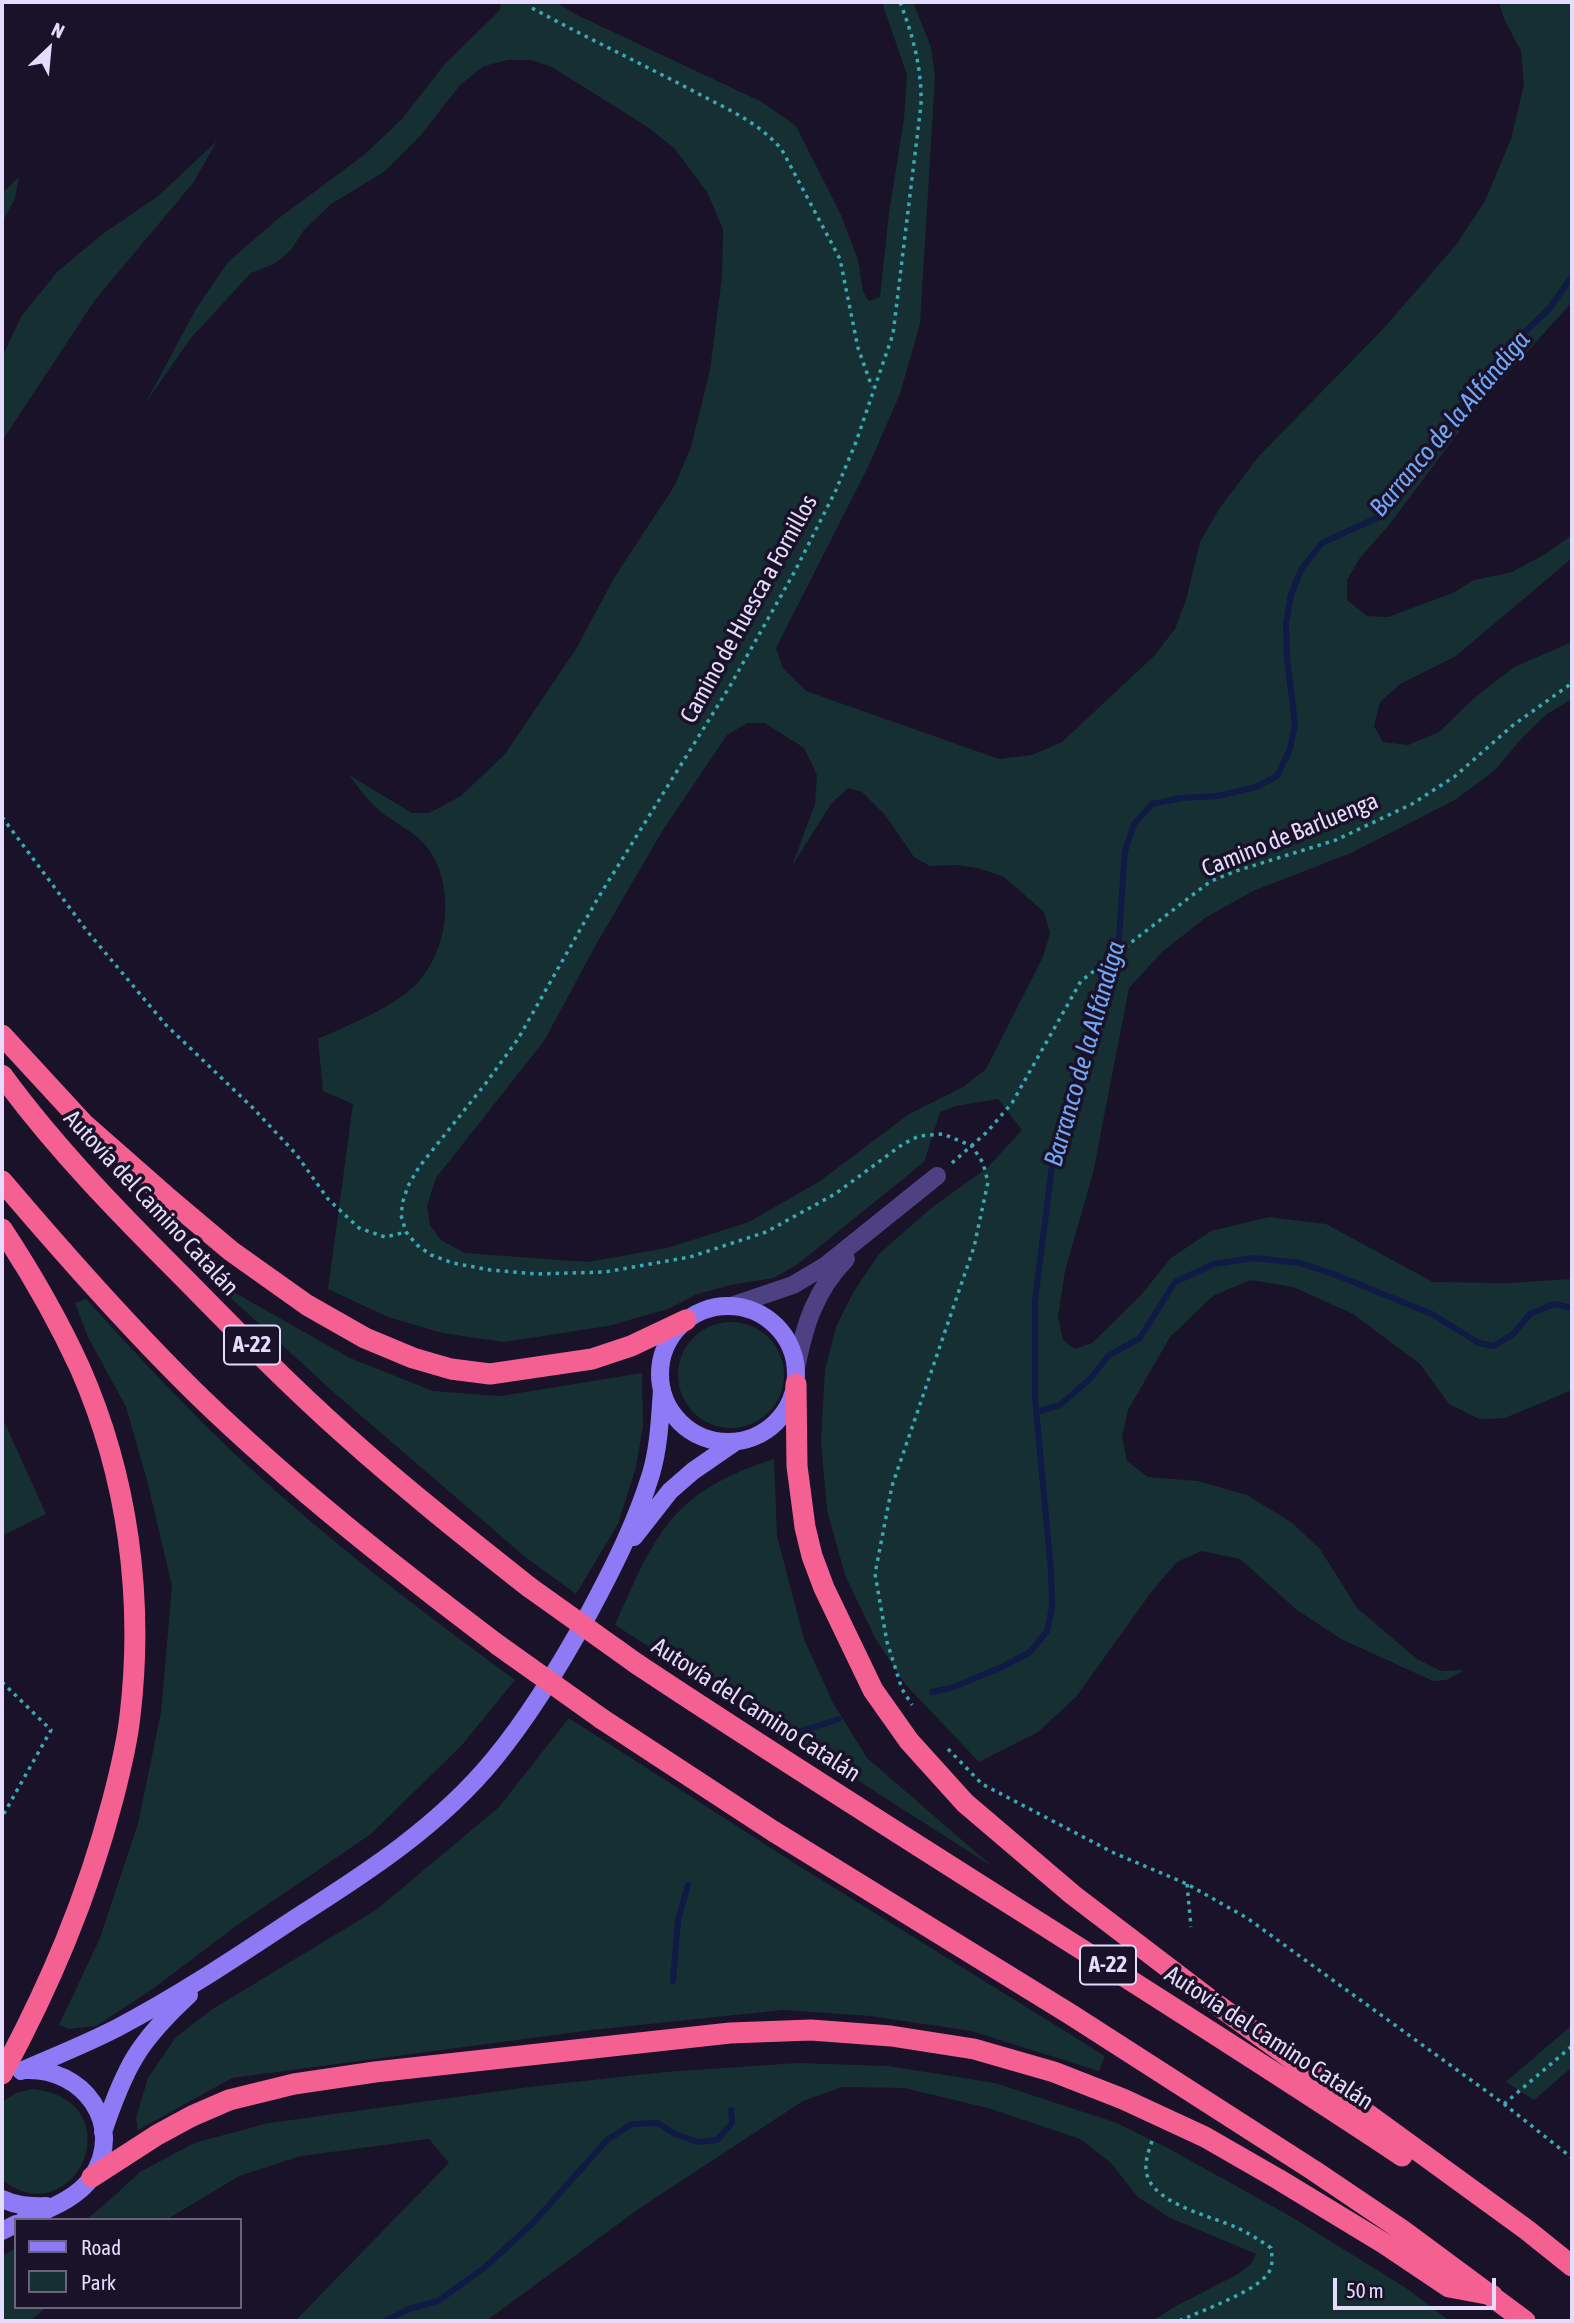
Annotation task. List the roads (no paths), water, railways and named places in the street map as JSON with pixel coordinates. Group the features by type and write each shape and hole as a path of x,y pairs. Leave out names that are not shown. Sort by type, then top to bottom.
{"highway":[{"path":"2,1035 85,1125 231,1251 307,1305 365,1338 413,1358 451,1369 490,1374 592,1359 631,1346 686,1321"},
{"name":"Autovía del Camino Catalán","path":"2,1075 20,1101 124,1218 241,1335 345,1435 529,1587 637,1664 785,1762 1307,2093 1505,2226 1572,2277"},
{"name":"A-22","path":"2,1181 114,1309 200,1397 316,1502 400,1571 498,1645 602,1719 773,1831 1243,2124 1402,2230 1525,2321"},
{"path":"2,1229 49,1308 80,1368 100,1420 119,1487 129,1538 136,1605 130,1718 105,1830 45,1992 8,2074"},
{"path":"796,1376 797,1466 804,1527 812,1556 824,1588 873,1690 909,1741 965,1803 1073,1895 1212,2001 1516,2222 1572,2266"},
{"path":"92,2177 192,2116 229,2100 294,2084 375,2072 730,2033 811,2030 891,2035 974,2049 1054,2072 1123,2099 1205,2137 1278,2179 1385,2244 1449,2287 1492,2295"}],"main road":[{"path":"731,1306 747,1308 775,1325 786,1337 796,1376 788,1406 771,1428 754,1437 735,1442 719,1442 689,1430 668,1405 660,1378 663,1354 674,1332 700,1312 731,1306"},
{"path":"8,2074 119,2026 214,1972 362,1876 408,1842 451,1805 493,1761 531,1712 568,1651 617,1560 652,1472 662,1390"},
{"path":"617,1560 670,1491 693,1471 735,1442"},
{"path":"28,2218 63,2202 79,2191 92,2177 101,2155 103,2132 121,2080 140,2046 167,2015 214,1972"},
{"path":"8,2074 40,2070 59,2074 75,2083 89,2096 99,2113 103,2132"},
{"path":"2,2199 29,2207 63,2202"}],"street":[{"path":"731,1306 793,1285 825,1266 937,1176"},
{"path":"796,1376 806,1324 819,1294 837,1269 891,1214"}],"waterway":[{"name":"Barranco de la Alfándiga","path":"932,1692 951,1688 1002,1667 1030,1652 1047,1631 1052,1607 1051,1571 1035,1398 1035,1301 1053,1158 1118,953 1125,851 1134,824 1152,804 1181,798 1218,796 1256,787 1277,776 1290,749 1295,723 1286,624 1291,594 1302,568 1322,543 1379,517 1453,415 1510,346 1549,309 1572,276"},
{"path":"1036,1412 1060,1405 1090,1379 1108,1356 1140,1338 1175,1282 1214,1264 1254,1258 1300,1263 1432,1314 1479,1343 1494,1346 1513,1334 1530,1314 1554,1304 1572,1308"},
{"name":"Barranco de la Alfándiga","path":"780,1738 839,1719"},
{"name":"Barranco de la Alfándiga","path":"673,1981 678,1920 688,1885"},
{"name":"Barranco de la Alfándiga","path":"385,2321 409,2309 438,2301 484,2268 533,2223 607,2140 632,2124 658,2123 675,2134 698,2142 717,2140 732,2123 731,2110"}]}
